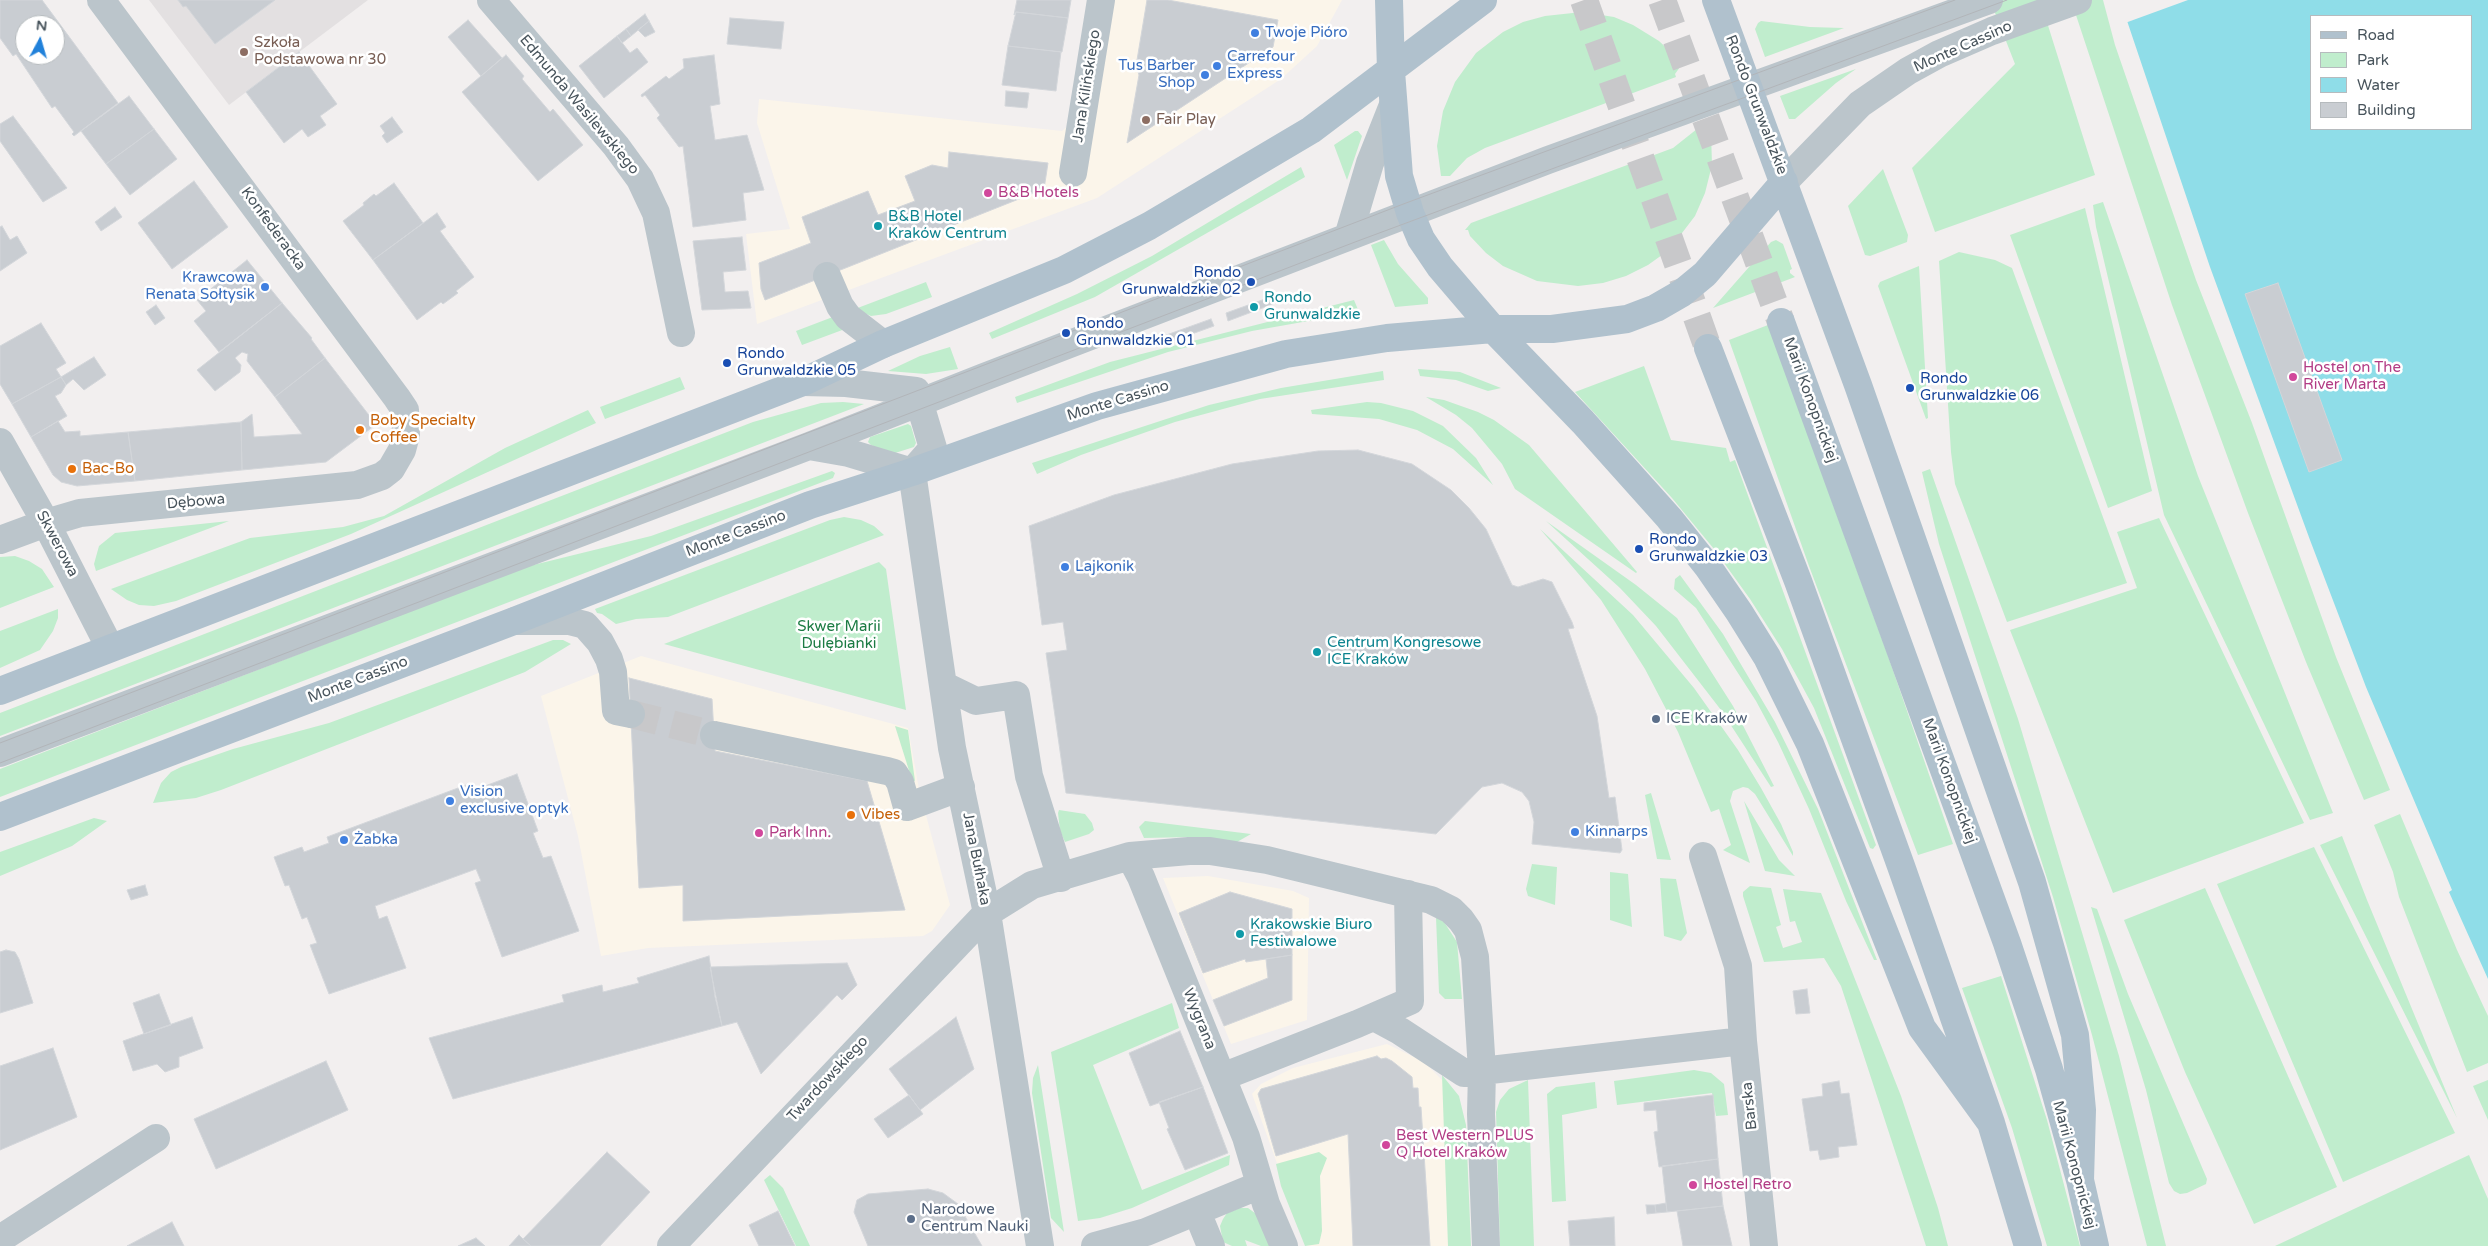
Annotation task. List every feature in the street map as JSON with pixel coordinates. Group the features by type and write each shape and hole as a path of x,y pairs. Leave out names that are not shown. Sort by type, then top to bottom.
{"main road":[{"path":"1389,0 1393,105 1400,176 1410,213 1429,253 1493,329 1583,422 1669,518 1702,559 1739,612 1767,657 1810,744 1922,1028 1991,1123"},
{"path":"0,691 803,382 883,344 1064,270 1149,226 1311,130 1482,0"},
{"name":"Rondo Grunwaldzkie","path":"1493,329 1552,329 1597,325 1626,319 1656,308 1682,293 1705,274 1784,182 1716,0"},
{"path":"1784,182 1862,394 2032,882 2075,1035 2082,1110 2080,1180"},
{"name":"Marii Konopnickiej","path":"1781,322 2007,943 2048,1069 2080,1180 2095,1246"},
{"name":"Monte Cassino","path":"0,817 514,622 810,505 912,472 1097,406 1286,354 1387,338 1493,329"},
{"path":"1708,348 1801,590 1991,1123 2028,1246"}],"street":[{"name":"Konfederacka","path":"101,0 398,398 405,410 407,429 402,450 391,469"},
{"name":"Edmunda Wasilewskiego","path":"492,0 616,146 640,179 656,213 680,333"},
{"name":"Jana Kilińskiego","path":"1073,173 1101,0"},
{"path":"0,754 809,446 1410,213 1747,87 1989,0"},
{"name":"Monte Cassino","path":"1784,182 1860,104 1881,88 1939,54 2078,0"},
{"path":"1348,237 1370,163 1393,105"},
{"path":"827,276 840,306 848,317 883,344"},
{"path":"803,382 846,383 916,391 933,448 912,472 849,454 809,446"},
{"name":"Skwerowa","path":"0,442 46,522 110,648"},
{"name":"Dębowa","path":"0,540 46,522 98,511 331,489 371,481 391,469"},
{"name":"Jana Bułhaka","path":"912,472 943,685 961,787 987,913 1040,1246"},
{"path":"514,622 569,621 585,625 600,642 613,672 623,713"},
{"path":"943,685 976,701 1016,695 1029,776 1061,878"},
{"path":"714,735 887,771 894,774 900,782 906,807 961,787"},
{"name":"Twardowskiego","path":"671,1246 987,913 1032,886 1130,856 1189,850 1235,854 1431,900 1451,910 1468,930 1474,956 1482,1071 1481,1114 1486,1246"},
{"name":"Wygrana","path":"1130,856 1141,877 1250,1146 1260,1185 1284,1246"},
{"name":"Barska","path":"1703,856 1738,966 1743,1041 1764,1246"},
{"path":"1222,1077 1410,1001 1408,894"},
{"path":"1374,1017 1417,1041 1464,1073 1743,1041"},
{"path":"0,1239 156,1138"},
{"path":"1095,1246 1146,1232 1260,1185"},
{"path":"1198,1212 1211,1246"}],"shaded area":[{"name":"Szkoła Podstawowa nr 30","path":"149,0 368,0 229,105"},
{"path":"1108,0 1342,0 1317,46 1281,79 1097,198 757,324 746,234 790,229 757,123 759,99 1062,131 1091,107"},
{"path":"641,656 908,728 919,789 950,905 932,931 923,936 648,948 601,956 578,836 541,696"},
{"path":"1208,876 1293,891 1309,898 1307,1020 1231,1044 1163,878"},
{"path":"1387,1044 1424,1062 1450,1088 1469,1246 1307,1246 1252,1094 1261,1084 1293,1068"}],"green space":[{"path":"1990,0 2040,0 2095,175 1935,232 1912,168 2015,64"},
{"path":"2071,0 2103,0 2115,45 2196,280 2252,423 2336,657 2390,790 2364,800 2306,662 2248,513 2172,305"},
{"path":"1582,12 1614,17 1633,25 1659,41 1679,60 1680,67 1675,74 1676,77 1485,148 1467,158 1450,176 1441,176 1437,146 1443,111 1455,82 1476,53 1503,32 1523,22 1545,16"},
{"path":"1761,21 1810,27 1844,28 1765,57 1755,29"},
{"path":"1856,69 1836,83 1795,119 1789,119 1780,96"},
{"path":"1702,125 1707,127 1711,133 1712,165 1705,193 1695,216 1669,250 1648,265 1626,276 1603,283 1578,286 1537,281 1503,266 1486,253 1470,236 1468,230 1465,230 1471,223 1673,148"},
{"path":"1355,131 1358,131 1362,136 1347,180 1334,145"},
{"path":"1301,167 1305,177 1095,297 992,339 989,333 1077,294 1152,256"},
{"path":"1883,169 1908,235 1907,242 1870,256 1865,255 1848,206"},
{"path":"2103,202 2198,476 2333,813 2310,820 2164,515 2096,227 2093,205"},
{"path":"2085,208 2152,491 2108,508 2010,235"},
{"path":"1384,240 1398,264 1428,298 1428,304 1395,307 1371,245"},
{"path":"1776,240 1783,244 1792,269 1790,273 1795,277 1713,308 1771,242"},
{"path":"1959,252 1995,260 2012,268 2127,583 2007,622 1955,484 1951,452 1939,261"},
{"path":"1919,266 1928,418 1926,419 1878,286 1880,282"},
{"path":"926,282 932,297 886,314 871,316 855,309"},
{"path":"1354,300 1359,312 1252,331 1168,352 1017,403 1015,397 1110,362"},
{"path":"838,315 845,329 802,345 796,331"},
{"path":"1768,325 1886,650 1953,844 1918,855 1809,566 1729,340"},
{"path":"950,347 958,369 926,374 888,371 920,356"},
{"path":"1644,366 1671,440 1726,448 1730,462 1735,460 1876,845 1873,849 1870,848 1814,708 1782,649 1750,599 1714,549 1672,498 1575,392"},
{"path":"1418,369 1460,372 1501,388 1488,391 1456,380 1420,376"},
{"path":"1383,371 1384,380 1260,399 1175,422 1081,455 1037,474 1032,463 1209,405 1281,388"},
{"path":"680,377 685,389 605,419 600,407"},
{"path":"1426,397 1444,400 1478,412 1494,420 1529,445 1637,572 1515,489 1502,464 1472,428 1456,415"},
{"path":"843,402 864,404 0,736 0,713 753,422 821,403"},
{"path":"1367,402 1381,403 1413,411 1443,426 1476,458 1493,485 1453,449 1417,430 1379,419 1312,414 1311,410"},
{"path":"588,410 596,423 351,534 176,601 154,606 139,605 127,600 111,589 250,538 343,527 384,516 505,448"},
{"path":"908,424 911,426 916,443 914,447 892,454 868,442 870,437"},
{"path":"1930,469 2018,719 2119,1056 2166,1246 2147,1246 2092,1035 2053,897 1939,544 1922,472"},
{"path":"832,471 835,473 833,478 0,797 0,769 525,567 651,536"},
{"path":"844,517 861,520 874,526 884,535 668,617 636,619 616,624 602,614 597,613 595,609 830,520"},
{"path":"2159,518 2304,823 2113,893 2010,630 2137,588 2117,532"},
{"path":"229,521 96,571 94,564 99,546 115,533"},
{"path":"1546,521 1636,585 1677,618 1733,706 1774,786 1771,787 1721,710 1656,626 1620,588"},
{"path":"1540,529 1633,615 1694,688 1738,750 1761,788 1781,824 1793,856 1755,794 1748,788 1743,787 1733,791 1730,801 1750,863 1723,850 1731,845 1719,809 1711,812 1678,732 1645,669 1601,600"},
{"path":"15,556 29,561 42,569 54,587 0,608 0,557"},
{"name":"Skwer Marii Dulębianki","path":"879,562 886,569 906,710 664,644"},
{"path":"1680,575 1723,634 1775,722 1818,809 1877,960 1874,960 1846,901 1809,809 1778,742 1756,701 1696,608 1674,589 1675,579"},
{"path":"58,609 58,618 53,631 40,650 0,668 0,631"},
{"path":"553,640 563,640 571,644 525,672 221,790 196,798 153,803 161,783 171,772 181,767 233,749 329,723"},
{"path":"895,726 908,730 915,781 912,780"},
{"path":"1651,793 1671,860 1657,859 1645,795"},
{"path":"1744,801 1779,860 1795,876 1765,871"},
{"path":"1059,810 1085,814 1092,823 1094,830 1089,834 1065,842 1060,831"},
{"path":"2400,814 2457,950 2488,1016 2488,1063 2467,1072 2399,897 2393,872 2374,825"},
{"path":"94,818 107,821 72,846 0,876 0,852"},
{"path":"1145,821 1251,834 1237,842 1191,837 1144,838 1139,827"},
{"path":"2342,836 2367,900 2457,1118 2320,845"},
{"path":"2314,847 2455,1133 2343,1182 2217,884"},
{"path":"1532,864 1557,867 1555,905 1528,896 1526,889"},
{"path":"1610,872 1628,874 1632,927 1610,920"},
{"path":"1660,878 1676,879 1687,933 1681,941 1664,936"},
{"path":"1750,886 1771,888 1781,925 1776,927 1783,948 1802,942 1795,921 1790,922 1783,889 1821,893 1901,1096 1938,1208 1948,1246 1926,1246 1841,986 1824,958 1764,962 1743,896 1743,892"},
{"path":"2205,888 2337,1187 2254,1224 2185,1072 2124,920"},
{"path":"2091,907 2097,909 2128,994 2207,1179 2206,1184 2187,1193 2180,1194 2174,1191 2169,1183 2146,1090"},
{"path":"1436,917 1444,922 1457,942 1462,999 1445,999 1439,993"},
{"path":"2001,976 2047,1120 2080,1246 2047,1246 2012,1128 1962,988"},
{"path":"1172,1003 1179,1028 1093,1065 1142,1190 1230,1155 1229,1165 1132,1208 1100,1218 1078,1221 1051,1052"},
{"path":"1038,1065 1064,1232 1051,1218 1032,1093 1033,1078"},
{"path":"1694,1070 1711,1073 1724,1084 1728,1115 1716,1116 1712,1093 1617,1105 1614,1081"},
{"path":"1442,1075 1459,1096 1466,1125 1471,1246 1448,1246"},
{"path":"1528,1080 1534,1246 1500,1246 1496,1112 1500,1100 1509,1089"},
{"path":"2488,1080 2488,1120 2473,1086"},
{"path":"1595,1082 1597,1108 1562,1115 1566,1201 1552,1202 1547,1094 1556,1087"},
{"path":"1319,1152 1327,1158 1320,1176 1322,1231 1319,1244 1305,1246 1281,1186 1276,1164"},
{"path":"2469,1155 2488,1199 2488,1246 2275,1246"},
{"path":"770,1175 783,1188 810,1246 796,1246 764,1180"},
{"path":"1240,1208 1248,1208 1259,1216 1273,1246 1261,1246 1245,1240 1247,1246 1232,1246 1223,1242 1220,1226 1223,1219 1227,1213"}],"water":[{"path":"2120,0 2488,0 2488,979 2449,892 2452,890 2366,687 2210,267"}],"pier":[{"path":"2117,0 2188,0 2125,23"}],"building":[{"path":"0,0 42,0 53,15 15,15 15,55 13,56 0,38"},
{"path":"178,0 275,0 215,44 186,6 183,7"},
{"path":"1017,0 1071,0 1068,18 1016,12 1014,15"},
{"path":"1147,0 1168,0 1278,20 1273,47 1127,143 1139,75 1136,66"},
{"path":"1016,12 1068,18 1062,52 1008,46"},
{"path":"645,14 649,21 631,36 626,29"},
{"path":"730,18 784,22 781,49 727,44"},
{"path":"468,20 502,58 481,76 448,37"},
{"path":"649,21 655,32 645,37 638,30"},
{"path":"626,29 631,36 622,43 617,36"},
{"path":"65,31 118,103 74,136 72,134 74,132 55,106 52,108 23,65 65,65"},
{"path":"617,36 630,53 637,48 648,62 604,98 579,66"},
{"path":"1008,46 1061,52 1056,91 1002,85"},
{"path":"299,52 337,104 320,116 326,125 308,137 302,129 284,143 246,92"},
{"path":"506,55 524,76 522,79 550,112 553,109 583,145 538,181 462,92"},
{"path":"714,55 720,104 710,106 715,140 747,135 764,190 743,193 746,220 693,227 683,146 679,147 657,118 660,115 645,95 642,97 641,95 666,76 669,79 684,68 683,59"},
{"path":"1006,91 1029,93 1027,108 1005,106"},
{"path":"129,96 154,129 106,164 81,131"},
{"path":"13,116 67,188 43,202 0,141 0,124"},
{"path":"392,117 403,132 387,143 382,136 385,133 380,126"},
{"path":"154,129 177,159 130,195 106,164"},
{"name":"B&B Hotel Kraków Centrum","path":"949,152 1048,163 1044,189 765,300 761,289 759,263 811,243 802,217 868,191 878,215 915,201 905,176 932,165 948,168"},
{"path":"194,181 228,227 172,269 138,223"},
{"path":"394,183 423,223 373,260 343,221 364,205 363,203 374,194 376,196"},
{"path":"115,207 122,217 101,231 95,222"},
{"path":"437,213 446,227 440,231 474,277 456,291 458,293 443,304 441,302 417,320 373,260"},
{"path":"2,226 10,240 17,236 27,253 0,271 0,227"},
{"path":"742,237 746,270 723,272 725,292 748,291 751,308 702,310 693,241"},
{"path":"247,260 282,303 219,352 194,321 206,311 197,300"},
{"name":"Hostel on The River Marta","path":"2278,283 2342,460 2309,472 2245,294"},
{"name":"Rondo Grunwaldzkie","path":"1279,294 1281,301 1228,321 1226,313"},
{"path":"282,303 312,338 325,358 275,397 247,361 248,354 242,352 235,358 241,365 240,372 215,391 197,370"},
{"path":"156,305 165,318 155,325 146,312"},
{"path":"1211,319 1214,326 1161,345 1158,338"},
{"path":"41,323 66,363 56,369 61,377 12,404 0,384 0,346"},
{"path":"94,357 106,375 84,390 73,379 66,385 61,377"},
{"path":"325,358 375,423 374,426 326,462 242,470 241,422 252,414 254,437 302,434 275,397"},
{"path":"61,377 66,385 61,393 55,396 67,416 31,437 12,404"},
{"path":"58,421 65,432 80,431 80,436 128,432 135,481 77,486 61,482 53,475 31,437"},
{"path":"241,422 242,470 135,481 128,432"},
{"name":"Centrum Kongresowe ICE Kraków","path":"1358,450 1412,464 1451,490 1486,529 1512,585 1518,587 1543,579 1552,582 1572,622 1574,628 1568,629 1597,716 1609,798 1615,797 1622,850 1620,853 1532,844 1534,822 1529,801 1522,792 1502,783 1482,787 1436,834 1066,793 1046,653 1067,650 1063,622 1042,625 1029,526 1114,495 1232,464 1318,451"},
{"name":"Park Inn.","path":"629,678 712,699 715,751 867,781 905,910 683,921 683,885 639,888"},
{"path":"517,774 538,831 533,833 543,858 551,856 579,931 502,957 475,883 481,881 476,869 375,906 379,919 387,916 406,968 329,994 310,945 317,943 307,917 302,919 289,885 285,886 274,857 302,847 304,852 329,843 327,837 466,785 469,792"},
{"path":"145,885 148,895 131,900 127,890"},
{"name":"Krakowskie Biuro Festiwalowe","path":"1230,892 1292,909 1292,955 1246,962 1245,959 1203,973 1179,913"},
{"path":"6,950 15,952 19,959 33,1003 0,1013 0,952"},
{"path":"1292,955 1292,1000 1224,1026 1213,1000 1268,978 1266,959"},
{"path":"709,956 715,997 722,1026 453,1099 429,1038 564,1002 562,995 602,985 603,992 639,983 637,978"},
{"path":"847,963 857,985 842,1000 837,995 761,1074 737,1022 722,1026 710,967"},
{"path":"1807,989 1810,1013 1796,1014 1793,991"},
{"path":"159,994 171,1025 144,1034 133,1003"},
{"path":"192,1017 203,1048 179,1057 179,1067 165,1072 157,1064 133,1071 123,1041"},
{"path":"956,1017 974,1069 920,1110 889,1069"},
{"path":"1180,1031 1203,1087 1150,1106 1129,1053"},
{"path":"53,1048 77,1117 0,1150 0,1066"},
{"name":"Best Western PLUS Q Hotel Kraków","path":"1377,1056 1381,1059 1386,1058 1392,1061 1412,1077 1413,1088 1418,1088 1419,1107 1421,1107 1430,1246 1353,1246 1348,1134 1276,1156 1258,1094 1261,1089"},
{"path":"326,1061 348,1110 216,1169 194,1119"},
{"path":"1839,1081 1841,1094 1849,1093 1857,1145 1838,1147 1839,1157 1820,1160 1818,1150 1810,1151 1802,1099 1823,1096 1822,1084"},
{"path":"1203,1087 1228,1153 1185,1170 1167,1129 1169,1128 1159,1102"},
{"path":"909,1095 923,1114 888,1138 874,1119"},
{"path":"1713,1095 1718,1159 1659,1167 1654,1132 1658,1131 1656,1110 1644,1111 1644,1103"},
{"path":"607,1152 650,1192 600,1246 531,1246 523,1239"},
{"name":"Hostel Retro","path":"1718,1159 1723,1206 1667,1212 1662,1166"},
{"name":"Narodowe Centrum Nauki","path":"928,1189 943,1193 958,1204 982,1246 868,1246 854,1212 857,1200 868,1194"},
{"path":"1666,1203 1667,1212 1656,1213 1655,1205"},
{"path":"1646,1205 1655,1205 1656,1213 1647,1214"},
{"path":"1723,1206 1732,1246 1683,1246 1677,1211"},
{"path":"778,1211 795,1246 759,1246 749,1225"},
{"path":"1614,1217 1615,1246 1570,1246 1568,1221"},
{"path":"172,1222 184,1246 127,1246"},
{"path":"519,1235 523,1239 531,1246 509,1246"},
{"path":"476,1238 485,1246 458,1246"}],"tunnel":[{"path":"1584,0 1708,348"},
{"path":"1662,0 1781,322"},
{"path":"631,714 714,735"}],"tram line":[{"path":"0,743 1406,203 1955,0"},
{"path":"0,763 1355,242 2007,0"}],"place":[{"name":"Twoje Pióro","path":"1255,33"},
{"name":"Szkoła Podstawowa nr 30","path":"244,52"},
{"name":"Carrefour Express","path":"1217,66"},
{"name":"Tus Barber Shop","path":"1205,75"},
{"name":"Fair Play","path":"1146,120"},
{"name":"B&B Hotels","path":"988,193"},
{"name":"B&B Hotel Kraków Centrum","path":"878,226"},
{"name":"Rondo Grunwaldzkie 02","path":"1251,282"},
{"name":"Krawcowa Renata Sołtysik","path":"265,287"},
{"name":"Rondo Grunwaldzkie","path":"1254,307"},
{"name":"Rondo Grunwaldzkie 01","path":"1066,333"},
{"name":"Rondo Grunwaldzkie 05","path":"727,363"},
{"name":"Hostel on The River Marta","path":"2293,377"},
{"name":"Rondo Grunwaldzkie 06","path":"1910,388"},
{"name":"Boby Specialty Coffee","path":"360,430"},
{"name":"Bac-Bo","path":"72,469"},
{"name":"Rondo Grunwaldzkie 03","path":"1639,549"},
{"name":"Lajkonik","path":"1065,567"},
{"name":"Centrum Kongresowe ICE Kraków","path":"1317,652"},
{"name":"ICE Kraków","path":"1656,719"},
{"name":"Vision exclusive optyk","path":"450,801"},
{"name":"Vibes","path":"851,815"},
{"name":"Kinnarps","path":"1575,832"},
{"name":"Park Inn.","path":"759,833"},
{"name":"Żabka","path":"344,840"},
{"name":"Krakowskie Biuro Festiwalowe","path":"1240,934"},
{"name":"Best Western PLUS Q Hotel Kraków","path":"1386,1145"},
{"name":"Hostel Retro","path":"1693,1185"},
{"name":"Narodowe Centrum Nauki","path":"911,1219"}]}
